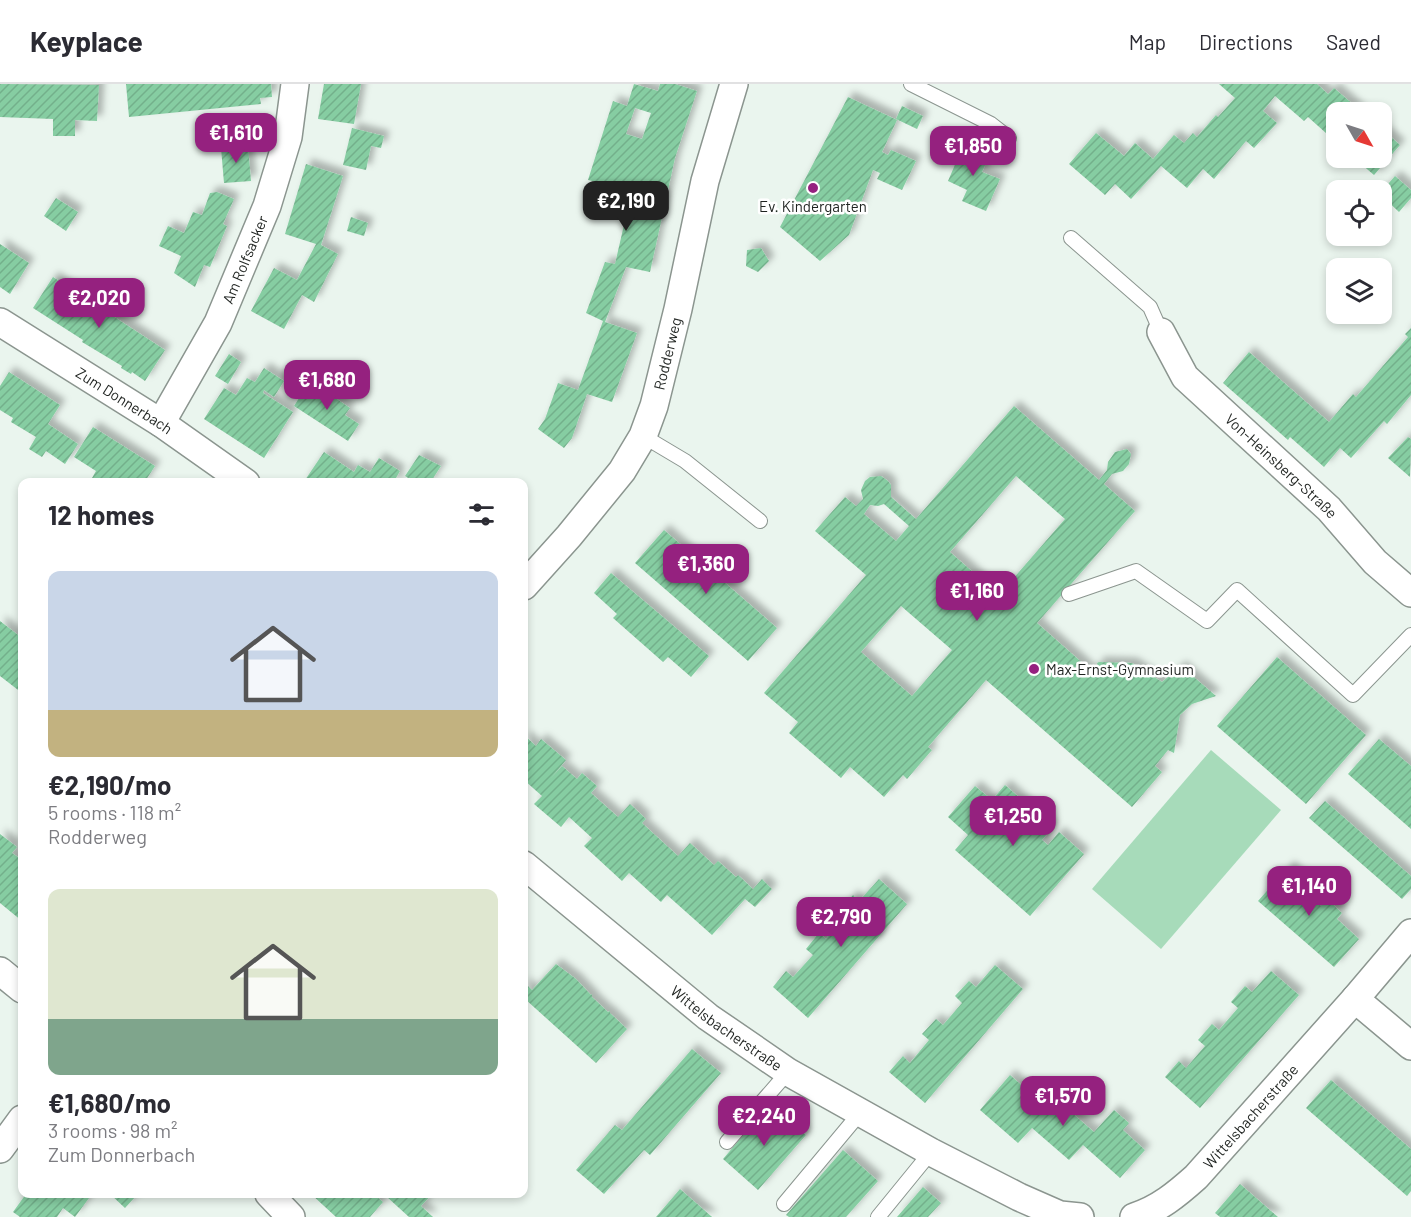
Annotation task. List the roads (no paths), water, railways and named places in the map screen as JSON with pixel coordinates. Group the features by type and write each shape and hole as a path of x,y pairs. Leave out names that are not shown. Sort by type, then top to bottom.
{"street":[{"name":"Am Rolfsacker","path":"161,423 218,323 267,206 288,137 295,84"},
{"name":"Rodderweg","path":"528,582 622,471 643,436 654,406 678,309 705,181 734,84"},
{"name":"Zum Donnerbach","path":"0,322 161,423 239,478"},
{"name":"Von-Heinsberg-Straße","path":"1161,332 1185,377 1329,509 1375,562 1411,593"},
{"name":"Wittelsbacherstraße","path":"528,868 708,1017 788,1072 931,1152 1019,1197 1060,1215 1080,1217"},
{"name":"Wittelsbacherstraße","path":"1134,1217 1151,1212 1196,1178 1411,933"},
{"path":"0,971 18,986"},
{"path":"1355,999 1411,1046"},
{"path":"0,1149 18,1124"},
{"path":"273,1198 291,1217"}],"lane":[{"path":"911,84 991,124 1009,138"},
{"path":"1071,238 1150,308 1161,332"},
{"path":"643,436 685,461 760,521"},
{"path":"1069,594 1136,571 1207,621 1237,590 1353,695 1411,634"},
{"path":"727,1142 788,1072"},
{"path":"784,1204 860,1113"},
{"path":"878,1217 931,1152"}],"place":[{"name":"Ev. Kindergarten","path":"813,188"},
{"name":"Max-Ernst-Gymnasium","path":"1034,669"}]}
